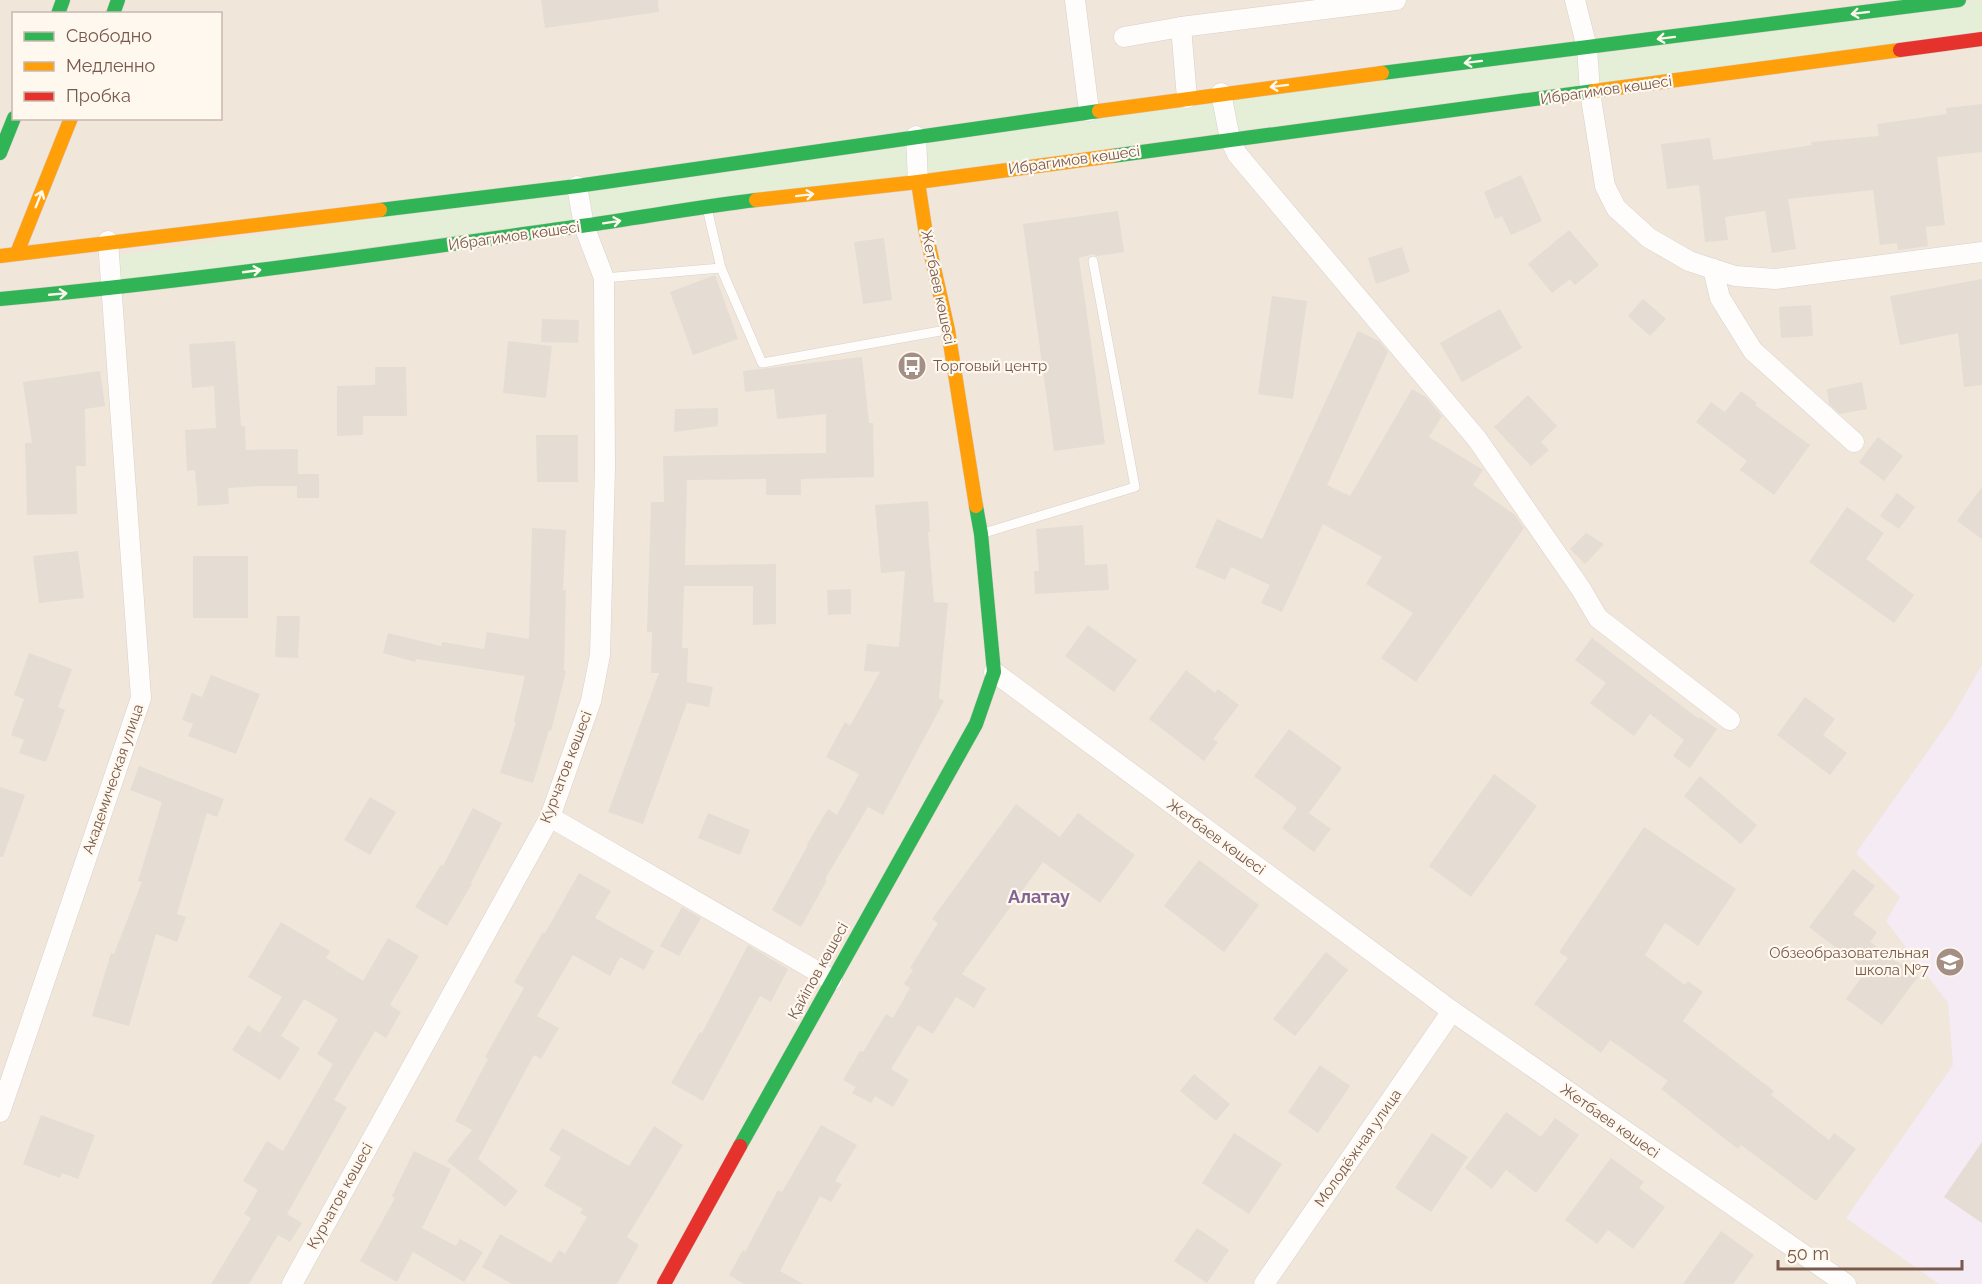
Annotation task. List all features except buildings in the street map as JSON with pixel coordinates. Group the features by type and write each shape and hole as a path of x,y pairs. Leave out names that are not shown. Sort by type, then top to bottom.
{"street":[{"path":"52,11 63,0"},
{"path":"1075,0 1089,111"},
{"path":"1124,37 1181,27 1396,0"},
{"path":"1575,0 1587,48 1590,92 1605,186 1616,208 1649,237 1689,261 1735,276 1775,279 1982,252"},
{"path":"0,256 577,186 1221,93 1959,0"},
{"path":"1181,27 1187,98"},
{"name":"Ибрагимов көшесі","path":"0,299 110,290 584,226 706,206 918,182 1982,39"},
{"path":"1221,93 1230,139 1237,154 1478,439 1581,589 1598,618 1730,720"},
{"path":"0,153 13,120"},
{"path":"17,253 70,120"},
{"path":"916,136 918,182"},
{"name":"Жетбаев көшесі","path":"918,182 925,228 948,330 981,534 994,672 1452,1011 1825,1278 1846,1284"},
{"name":"Курчатов көшесі","path":"292,1284 550,817 591,701 600,655 605,468 604,278 584,226 577,186"},
{"path":"108,242 110,290"},
{"path":"1713,269 1720,298 1754,351 1806,401 1854,442"},
{"name":"Академическая улица","path":"0,1112 141,698 110,290"},
{"name":"Қайіпов көшесі","path":"664,1284 976,724 994,672"},
{"path":"550,817 832,980"},
{"name":"Молодёжная улица","path":"1264,1284 1452,1011"}],"lane":[{"path":"706,206 721,268 762,363 948,330"},
{"path":"981,534 1135,487 1093,261"},
{"path":"604,278 721,268"}],"shaded area":[{"name":"Алатау","path":"0,0 1982,0 1982,1284 0,1284"},
{"name":"Обзеобразовательная школа №7","path":"1982,665 1982,1284 1939,1284 1846,1218 1953,1065 1948,1003 1886,921 1900,897 1856,853 1952,717"}],"green space":[{"path":"1982,0 1982,34 1231,131 1226,97"},
{"path":"1217,99 1223,132 921,174 920,138"},
{"path":"912,141 913,174 586,221 580,188"},
{"path":"575,188 581,222 112,287 109,257"}],"traffic: fast":[{"path":"59,12 63,0"},
{"path":"114,12 118,0"},
{"path":"1382,73 1959,0"},
{"path":"1112,156 1594,91"},
{"path":"380,210 577,186 1099,111"},
{"path":"0,153 13,120"},
{"path":"0,299 291,266 756,200"},
{"path":"740,1146 976,724 994,672 981,534 976,506"}],"traffic: slow":[{"path":"1594,91 1900,50"},
{"path":"1099,111 1382,73"},
{"path":"17,253 70,120"},
{"path":"756,200 918,182 1112,156"},
{"path":"918,182 925,228 948,330 976,506"},
{"path":"0,256 380,210"}],"traffic: jam":[{"path":"1900,50 1982,39"},
{"path":"664,1284 740,1146"}],"place":[{"name":"Торговый центр","path":"912,366"},
{"name":"Обзеобразовательная школа №7","path":"1950,962"}],"district":[{"name":"Алатау","path":"1039,896"}]}
